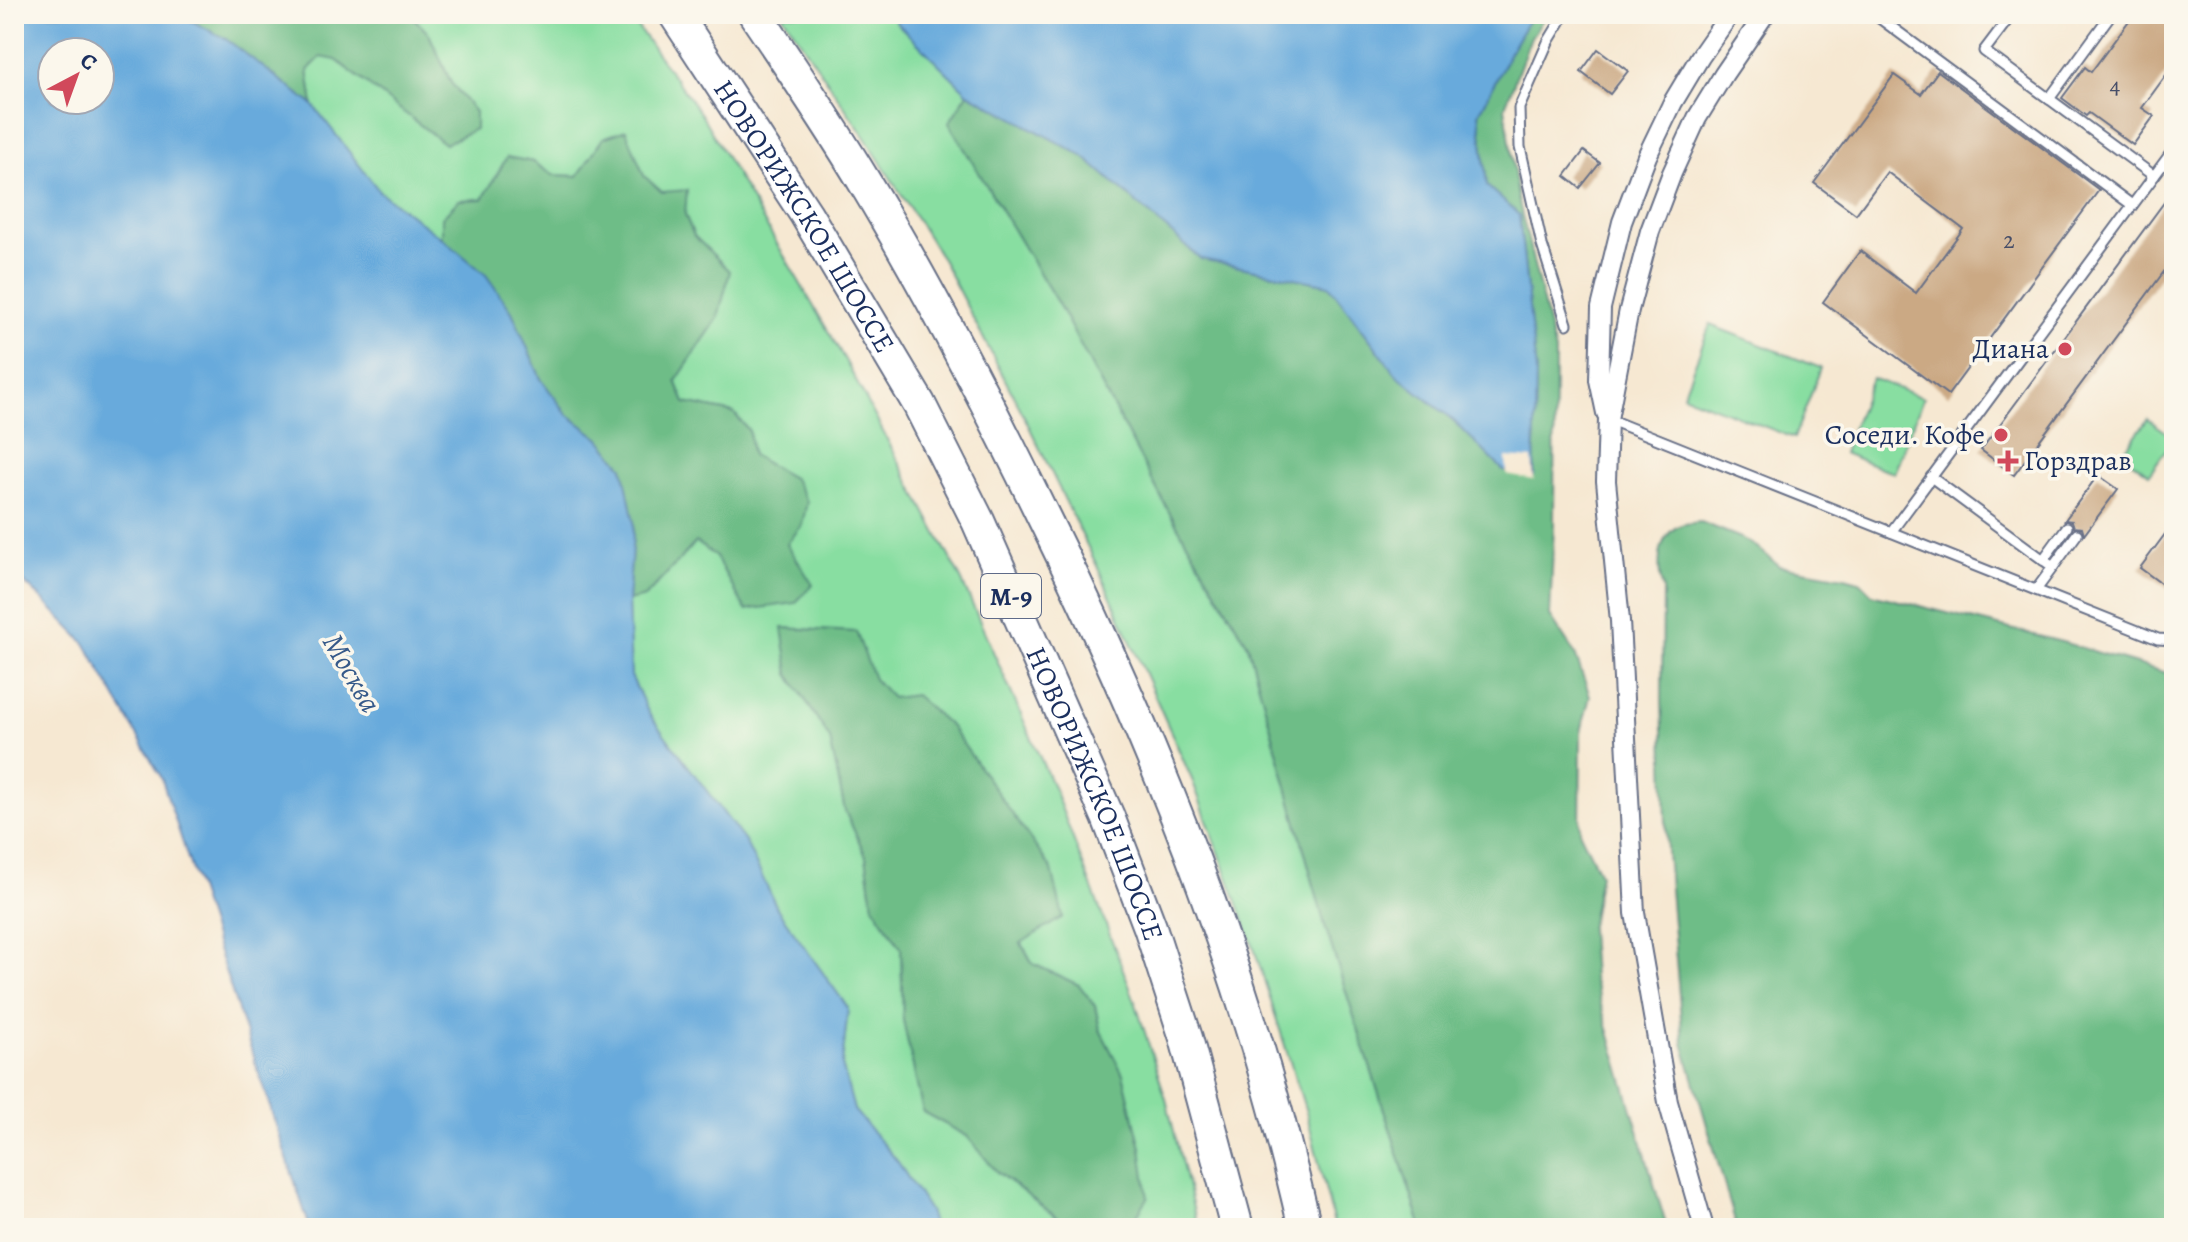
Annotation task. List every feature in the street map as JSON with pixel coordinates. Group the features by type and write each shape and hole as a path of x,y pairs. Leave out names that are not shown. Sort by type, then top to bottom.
{"highway":[{"name":"НОВОРИЖСКОЕ ШОССЕ","path":"675,14 806,214 879,336 919,404 978,521 1108,817 1150,927 1186,1038 1237,1228"},
{"name":"М-9","path":"755,14 863,180 919,276 1022,473 1116,670 1179,824 1249,1019 1286,1145 1305,1228"}],"street":[{"path":"1608,419 1599,380 1601,308 1622,222 1647,156 1673,102 1730,14"},
{"path":"1704,1228 1668,1102 1635,913 1620,621 1606,481 1608,419 1629,310 1650,231 1666,188 1697,118 1765,14"}],"lane":[{"path":"1565,14 1548,42 1519,108 1520,147 1542,245 1567,324"},
{"path":"1868,14 1878,17 2132,205"},
{"path":"2012,14 1984,51 2154,176"},
{"path":"2049,99 2111,14"},
{"path":"1891,532 2174,149"},
{"path":"1608,419 2158,639 2174,640"},
{"path":"1931,477 2053,567"},
{"path":"2043,560 2067,527"},
{"path":"2036,590 2077,534"}],"green space":[{"path":"179,14 410,14 429,34 451,83 475,112 475,129 445,144 336,60 321,57 308,70 313,105 226,39"},
{"path":"410,14 628,14 701,114 845,360 961,579 1054,789 1135,1001 1166,1099 1198,1228 1140,1228 1135,1219 1147,1198 1141,1148 1123,1074 1100,1030 1095,1006 1079,985 1033,964 892,698 874,680 856,633 783,628 789,674 830,739 845,811 866,856 873,905 901,948 903,1020 923,1112 967,1136 997,1172 1071,1228 934,1228 929,1211 898,1162 854,1110 842,1065 848,1008 778,910 746,843 649,714 631,676 628,601 645,597 696,542 715,556 746,610 786,544 802,525 794,479 752,455 749,431 734,413 685,403 676,381 718,318 729,271 694,236 685,215 644,176 626,130 603,138 578,176 553,175 533,162 507,157 483,199 459,200 443,217 442,238 380,192 313,105 308,70 320,56 336,59 445,144 475,112 451,83 429,34"},
{"path":"782,14 891,14 968,93 949,123 1060,307 1168,510 1248,645 1326,929 1422,1228 1335,1228 1307,1115 1253,945 1193,782 1099,570 1022,412 942,259"},
{"path":"1532,14 1547,14 1531,37 1505,107 1518,198 1555,352 1550,616 1575,654 1590,696 1581,732 1580,833 1600,874 1590,930 1593,978 1667,1228 1422,1228 1326,929 1248,645 1168,510 1060,307 949,123 968,93 1083,156 1201,259 1329,285 1396,374 1454,421 1504,471 1534,475 1536,372 1519,215 1487,186 1479,114"},
{"path":"626,130 644,176 662,192 687,190 685,215 694,236 730,271 718,318 676,381 685,403 734,413 749,431 752,455 794,479 807,502 802,525 787,544 813,585 795,603 746,610 715,556 696,542 645,597 628,601 634,522 600,439 567,414 541,379 512,312 442,238 442,217 459,200 483,199 507,157 533,162 553,175 578,176 603,138"},
{"path":"1710,325 1821,368 1794,438 1683,395"},
{"path":"1872,378 1923,398 1894,473 1843,453"},
{"path":"2148,419 2174,438 2149,474 2122,454"},
{"path":"1701,522 1757,547 1779,566 1845,577 1859,581 1872,594 2062,642 2174,675 2174,1228 1737,1228 1683,1043 1667,853 1660,553 1673,530 1683,524"},
{"path":"782,628 856,632 874,679 892,698 915,695 951,727 1052,870 1063,917 1021,943 1033,964 1079,985 1095,1006 1100,1030 1123,1074 1141,1148 1148,1198 1135,1218 1140,1228 1071,1228 997,1172 967,1136 923,1112 903,1020 901,948 873,905 866,856 845,811 830,739 789,674"}],"water":[{"name":"Москва","path":"14,14 179,14 226,39 313,105 380,192 486,275 512,312 541,379 567,414 600,439 623,467 634,522 628,601 631,676 649,714 746,843 778,910 848,1008 842,1065 854,1110 898,1162 929,1211 934,1228 310,1228 161,777 85,643 14,573"},
{"path":"891,14 1532,14 1479,114 1487,186 1519,215 1536,372 1534,476 1504,471 1454,421 1396,374 1329,285 1201,259 1083,156 968,93"}],"pier":[{"path":"1506,457 1532,459 1534,480 1507,475"}],"building":[{"path":"2134,14 2174,14 2174,64 2142,108 2154,116 2133,145 2062,98 2085,67 2091,72"},
{"path":"1598,49 1628,71 1610,94 1581,72"},
{"path":"1938,71 2099,190 1948,395 1823,302 1860,251 1916,293 1963,229 1887,172 1856,214 1814,183 1894,75 1921,94"},
{"path":"1584,151 1600,163 1580,188 1565,176"},
{"path":"2174,189 2174,258 2014,475 1981,450"},
{"path":"2098,475 2118,489 2084,535 2082,528 2074,527 2072,521 2065,520"},
{"path":"2174,522 2174,593 2140,568"}],"place":[{"name":"Диана","path":"2065,349"},
{"name":"Соседи. Кофе","path":"2001,435"},
{"name":"Горздрав","path":"2008,461"}]}
